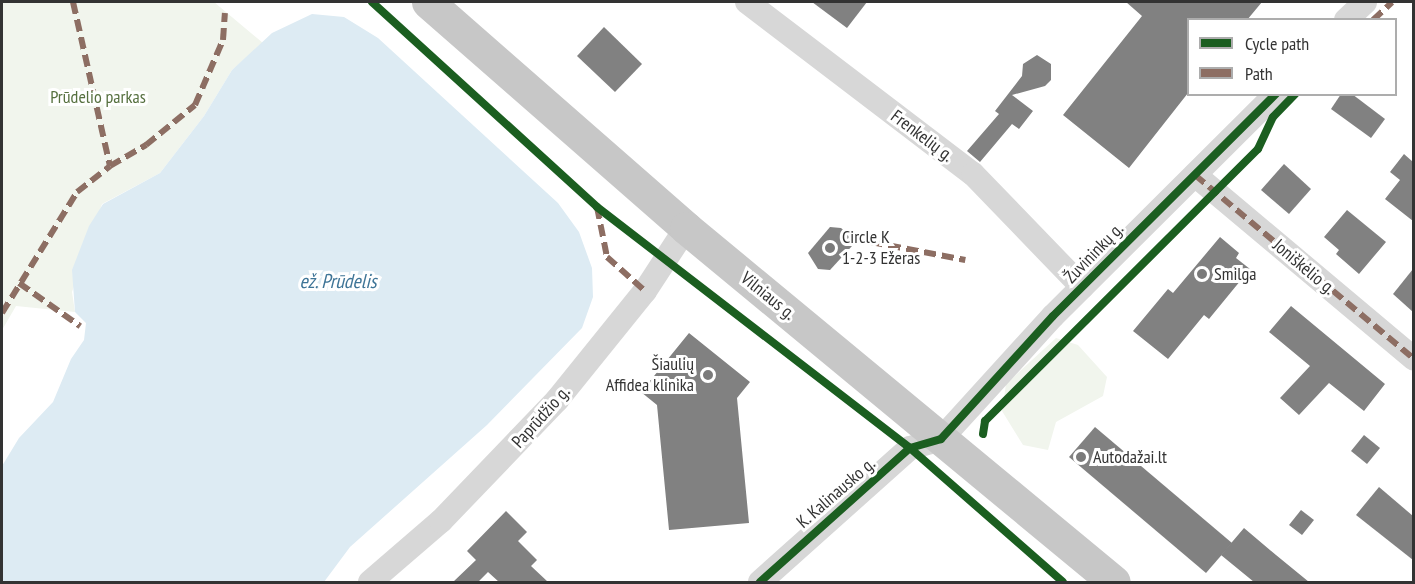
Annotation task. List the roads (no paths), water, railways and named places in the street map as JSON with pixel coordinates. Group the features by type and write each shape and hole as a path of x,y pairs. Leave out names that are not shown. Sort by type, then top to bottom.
{"highway":[{"name":"Vilniaus g.","path":"428,2 686,228 1113,582"}],"street":[{"name":"Frenkelių g.","path":"747,2 973,174 1082,287"},
{"path":"1348,18 1365,2"},
{"name":"Žuvininkų g.","path":"941,439 1082,287 1274,96"},
{"name":"Joniškėlio g.","path":"1195,175 1413,359"},
{"name":"Paprūdžio g.","path":"370,582 441,521 557,400 645,291 686,228"},
{"name":"K. Kalinausko g.","path":"760,582 910,448 941,439"}],"water":[{"name":"ež. Prūdelis","path":"312,14 344,17 378,38 558,203 579,232 592,268 593,297 582,328 487,425 350,547 324,582 2,582 2,466 19,438 53,402 71,359 84,340 86,323 75,312 72,270 89,226 103,204 160,173 204,116 232,70 272,33"}],"place":[{"name":"Circle K 1-2-3 Ežeras","path":"830,248"},
{"name":"Smilga","path":"1202,274"},
{"name":"Šiaulių Affidea klinika","path":"708,375"},
{"name":"Autodažai.lt","path":"1081,457"}],"park label":[{"name":"Prūdelio parkas","path":"98,97"}]}
